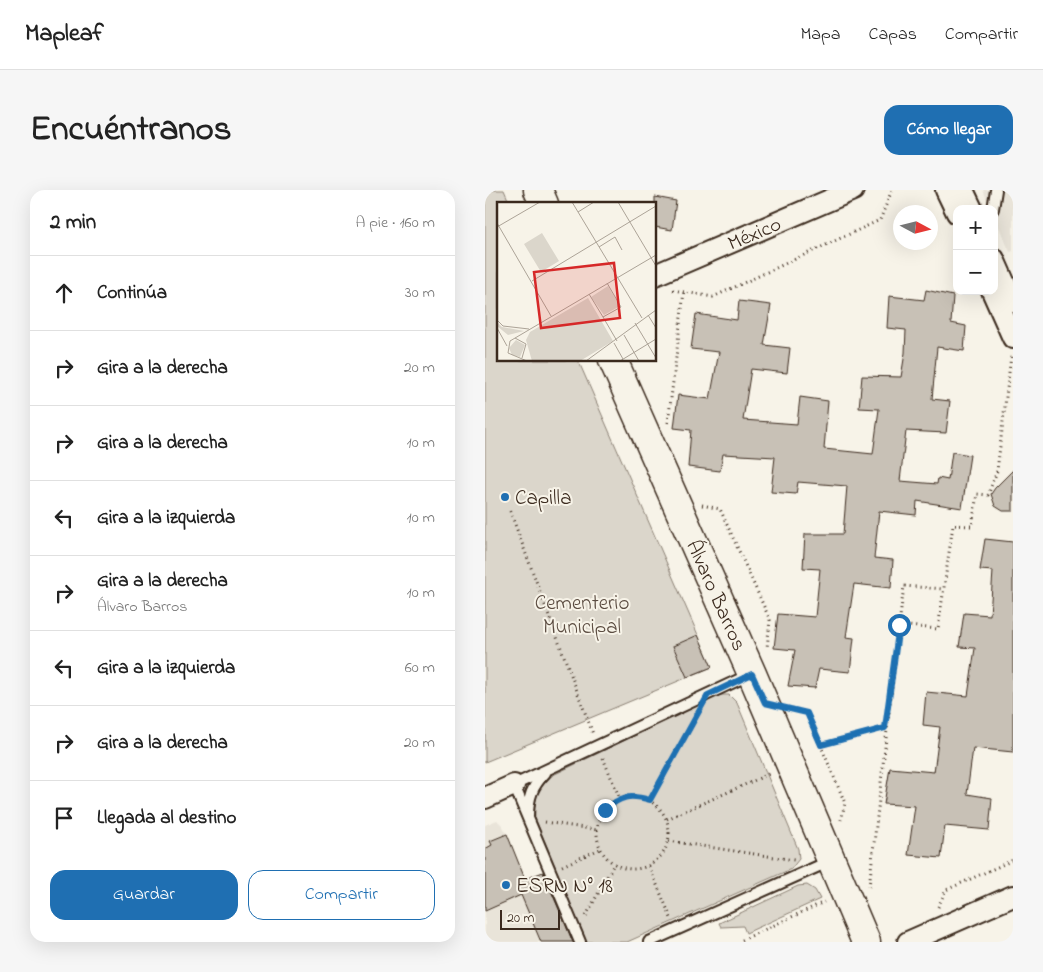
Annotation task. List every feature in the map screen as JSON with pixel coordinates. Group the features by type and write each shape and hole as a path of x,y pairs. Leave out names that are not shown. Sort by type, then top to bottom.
{"main road":[{"path":"538,190 543,202"},
{"name":"Álvaro Barros","path":"613,361 765,703 827,862 857,894 866,942"}],"street":[{"name":"México","path":"660,282 853,190"},
{"path":"946,190 953,205"},
{"path":"963,190 970,205"},
{"path":"998,269 1013,302"},
{"path":"994,295 1013,338"},
{"path":"485,798 514,785"},
{"path":"917,939 1013,896"}],"lane":[{"path":"994,205 996,190"},
{"path":"578,937 514,785 752,674"},
{"path":"528,820 528,803 531,792 536,782 549,769"},
{"path":"649,942 827,862"}],"path":[{"path":"660,282 684,292 713,297 880,220 892,190"},
{"path":"667,430 684,292"},
{"path":"899,625 938,629 953,525 972,526 977,494 988,495 997,470 1013,338"},
{"path":"674,500 719,509 770,620 767,649"},
{"path":"510,511 598,746 620,799"},
{"path":"741,940 857,894 885,728 904,586 944,589"},
{"path":"650,800 708,695"},
{"path":"765,703 807,713 845,803 840,822"},
{"path":"821,745 885,728"},
{"path":"667,819 790,764"},
{"path":"639,796 650,800 660,808 667,819 670,831 669,841 663,854 649,866 633,870 622,868 614,864 603,854 598,844 597,830 599,821 605,810 614,801 626,797 639,796"},
{"path":"528,820 597,830"},
{"path":"669,841 827,862"},
{"path":"550,871 601,849"},
{"path":"917,939 946,890 1013,860"},
{"path":"578,937 614,864"},
{"path":"649,866 676,930"}],"shaded area":[{"path":"983,190 1013,190 1013,251 1010,252 998,225 998,205 989,205"},
{"name":"ESRN N° 18","path":"497,820 507,834 522,895 541,942 485,942 485,825"}],"green space":[{"name":"Cementerio Municipal","path":"485,190 504,190 509,202 497,202 497,361 578,361 712,667 485,762"},
{"path":"719,695 729,695 737,703 798,849 799,859 791,869 627,942 586,941 535,818 535,804 540,789 553,775"},
{"path":"807,885 815,890 820,899 746,933 743,926 721,927 719,923 798,886"}],"building":[{"path":"655,197 676,201 672,230 656,227"},
{"path":"926,290 953,296 951,323 966,326 964,351 937,347 932,399 950,401 946,433 906,431 900,481 937,484 938,478 948,480 952,452 970,455 962,508 917,501 916,515 879,511 874,558 893,560 891,588 854,584 846,637 854,638 850,672 819,669 815,688 788,686 795,650 774,648 778,614 815,617 820,569 803,568 805,534 843,534 847,486 798,482 796,494 771,492 775,457 723,454 720,471 688,467 691,430 674,428 678,395 710,399 719,352 691,349 696,314 737,320 739,301 771,305 764,345 790,348 787,373 751,369 743,420 797,424 800,397 828,401 824,449 873,454 879,409 859,408 862,376 901,377 906,330 887,328 889,296 924,300"},
{"path":"1013,470 1013,511 1003,511 995,506 991,494"},
{"path":"985,539 1013,542 1013,752 973,748 967,794 992,798 989,830 945,826 941,858 908,855 915,806 884,804 890,768 934,772 940,727 923,725 926,692 968,696 975,648 959,647 964,613 990,615 993,571 980,570"},
{"path":"698,635 712,667 687,677 673,646"},
{"path":"507,834 525,879 543,872 573,942 541,942 521,895 485,911 485,849 492,845 490,841"}],"place":[{"name":"Capilla","path":"505,497"},
{"name":"ESRN N° 18","path":"506,885"}],"route":[{"path":"605,810 614,801 626,797 639,796 650,800 708,695 752,674 765,703 807,713 821,745 885,728 899,625"}]}
